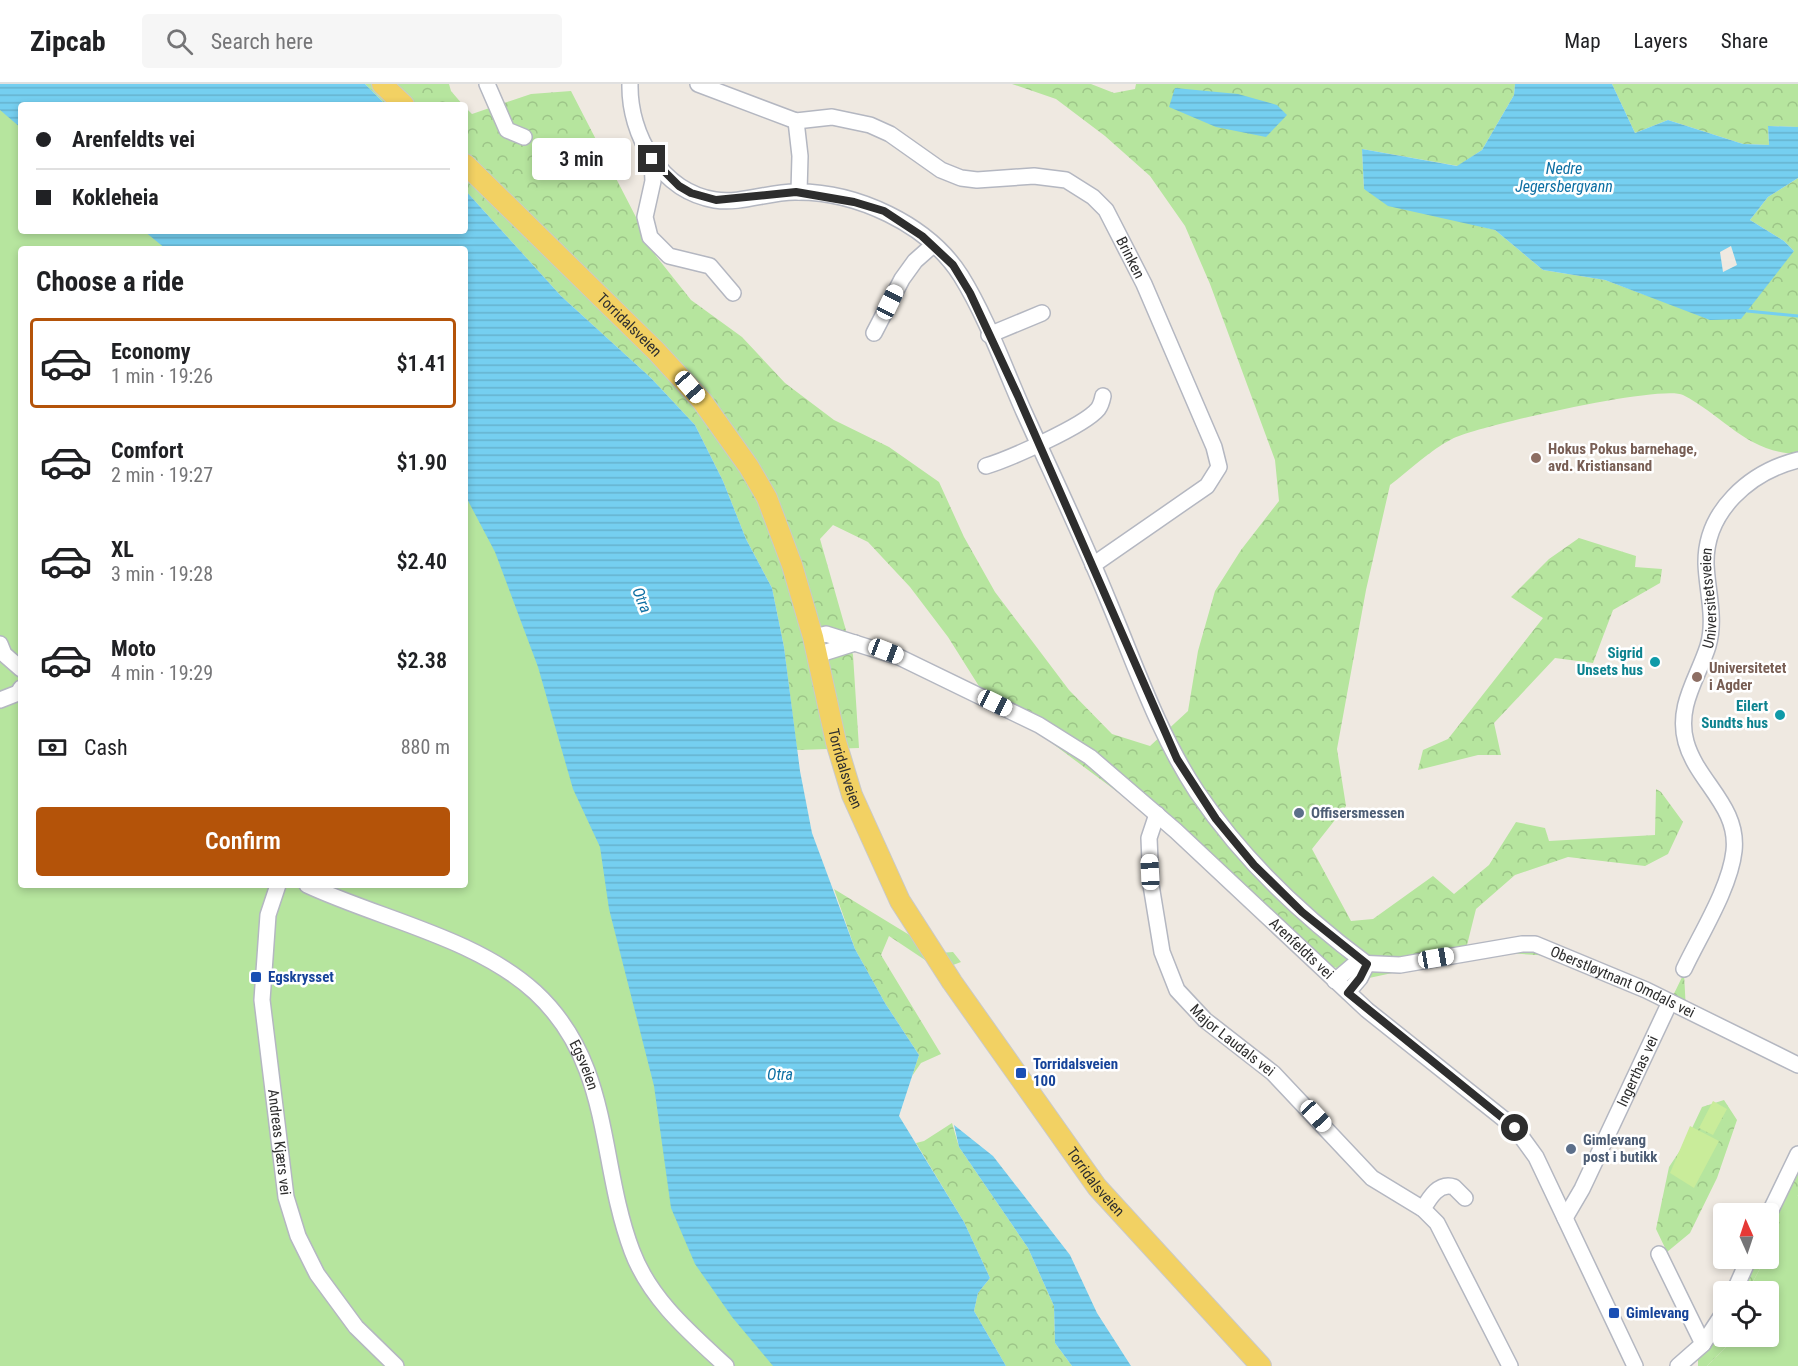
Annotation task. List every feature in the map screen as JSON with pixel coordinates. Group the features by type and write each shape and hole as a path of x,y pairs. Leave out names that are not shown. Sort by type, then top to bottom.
{"main road":[{"path":"382,84 401,102"},
{"name":"Torridalsveien","path":"468,167 656,351 711,413 749,467 767,498 792,565 815,646 836,742 852,795 884,870 908,915 1097,1186 1261,1366"}],"street":[{"path":"487,84 507,130 524,137"},
{"path":"630,84 635,122 652,159 679,186 691,193 716,200 799,192 854,202 884,211 933,245 960,275 1093,566 1164,732 1196,790 1233,842 1283,895 1367,964 1360,978 1348,993"},
{"name":"Brinken","path":"698,84 796,121 832,117 870,125 890,134 941,170 961,178 977,180 1034,176 1066,180 1093,197 1112,219 1160,320 1214,447 1219,466 1207,486 1093,566"},
{"path":"796,121 800,156 799,192"},
{"path":"652,159 653,181 645,218 650,237 669,256 710,266 733,293"},
{"path":"874,333 902,279 915,261 933,245"},
{"path":"989,335 1042,313"},
{"path":"986,466 1085,421 1098,409 1103,396"},
{"name":"Universitetsveien","path":"1684,969 1723,888 1734,851 1733,829 1726,809 1694,762 1683,732 1686,703 1711,633 1706,566 1708,543 1718,517 1734,495 1770,469 1798,460"},
{"path":"0,644 4,654 18,666"},
{"name":"Arenfeldts vei","path":"815,646 855,644 872,646 1039,725 1090,757 1157,814 1348,993 1520,1132 1536,1157 1635,1366"},
{"path":"0,700 18,693"},
{"name":"Major Laudals vei","path":"1157,814 1149,838 1151,885 1162,952 1177,990 1205,1020 1273,1073 1372,1178 1423,1209 1442,1230 1510,1366"},
{"name":"Andreas Kjærs vei","path":"277,888 268,915 262,1000 286,1197 298,1236 316,1274 356,1327 396,1366"},
{"name":"Egsveien","path":"315,888 481,954 509,971 536,993 564,1025 583,1057 595,1090 618,1199 633,1253 657,1297 726,1366"},
{"name":"Oberstløytnant Omdals vei","path":"1335,981 1356,963 1400,964 1522,944 1535,944 1580,961 1670,1002 1798,1065"},
{"name":"Ingerthas vei","path":"1565,1218 1670,1002"},
{"path":"1774,1203 1798,1154"},
{"name":"Ingerthas vei","path":"1556,1200 1588,1174"},
{"path":"1423,1209 1435,1192 1443,1186 1454,1186 1465,1198"},
{"path":"1659,1254 1703,1344"},
{"path":"1678,1366 1703,1344 1713,1329"}],"green space":[{"path":"0,84 18,102 18,234 260,234 274,246 18,246 18,888 468,888 468,427 867,1366 0,1366"},
{"path":"365,84 449,84 451,91 460,102 383,102"},
{"path":"1012,84 1091,84 1114,93 1135,89 1136,84 1515,84 1514,95 1482,150 1458,166 1362,149 1364,189 1450,218 1495,230 1543,270 1605,280 1648,296 1794,251 1784,241 1750,220 1768,197 1798,178 1798,454 1764,447 1737,432 1683,395 1668,393 1642,395 1569,408 1468,433 1436,449 1390,485 1366,590 1337,749 1346,806 1312,849 1351,921 1373,919 1433,876 1454,894 1489,865 1516,822 1545,828 1549,841 1655,835 1656,789 1661,792 1683,822 1668,854 1645,866 1568,857 1515,875 1476,909 1465,953 1522,944 1670,1002 1684,973 1686,1011 1552,956 1490,952 1369,978 1327,965 1135,805 982,691 948,637 910,587 868,542 833,525 820,539 853,655 859,748 797,750 784,647 772,588 746,539 723,481 695,425 651,378 561,296 468,193 468,110 472,114 531,94 571,91 656,256 691,300 742,337 785,383 834,420 889,447 939,482 964,537 995,592 1069,690 1112,734 1150,746 1188,711 1198,651 1215,591 1241,550 1279,501 1275,460 1210,284 1185,226 1150,176 1105,136 1056,99"},
{"path":"1612,84 1798,84 1798,127 1768,126 1769,145 1743,144 1668,120 1635,133"},
{"path":"1579,538 1636,556 1635,567 1662,569 1660,583 1613,610 1593,663 1555,658 1494,723 1501,755 1478,755 1418,770 1423,750 1448,739 1543,618 1511,597 1549,559"},
{"path":"834,889 939,953 953,952 961,962 940,970 889,936 881,955 941,1054 921,1063 912,1076 919,1055 885,1003 855,949"},
{"path":"1724,1100 1737,1120 1717,1178 1690,1233 1667,1252 1656,1229 1669,1167 1685,1143 1702,1107"},
{"path":"1713,1101 1727,1109 1713,1135 1699,1128"},
{"path":"952,1123 959,1147 1028,1248 1054,1306 1055,1343 1072,1366 1006,1366 974,1311 978,1293 990,1278 964,1222 916,1143 924,1141"},
{"path":"1690,1126 1719,1141 1694,1188 1670,1173"},
{"path":"1798,1158 1798,1195 1779,1232 1779,1203 1776,1203"},
{"path":"1798,1195 1798,1366 1707,1366 1726,1347 1779,1347 1779,1281 1753,1281 1760,1269 1779,1269 1779,1223"},
{"path":"1744,1269 1760,1269 1753,1281 1739,1281"},
{"path":"1713,1329 1713,1347 1726,1347 1707,1366 1698,1366 1698,1348"}],"water":[{"path":"0,84 365,84 383,102 18,102 18,125 0,110"},
{"name":"Nedre Jegersbergvann","path":"1515,84 1612,84 1635,133 1668,120 1743,144 1769,145 1768,126 1798,127 1798,178 1768,197 1750,220 1784,241 1794,251 1741,319 1710,320 1605,280 1543,270 1495,230 1388,206 1364,189 1362,149 1457,166 1482,150 1514,95","holes":["1731,246 1737,265 1723,272 1720,252"]},
{"path":"1175,88 1238,94 1277,105 1287,115 1266,137 1216,127 1169,107"},
{"name":"Otra","path":"468,193 561,296 651,378 695,425 723,481 746,539 772,588 784,647 800,771 812,833 855,949 885,1003 919,1055 899,1116 964,1222 990,1278 978,1293 974,1311 1006,1366 773,1366 732,1317 695,1264 671,1208 654,1086 609,909 600,847 573,789 538,667 495,552 468,501 468,246 162,246 148,234 468,234"},
{"path":"954,1125 993,1156 1070,1255 1097,1313 1131,1366 1072,1366 1055,1343 1054,1306 1028,1248 959,1147"}],"waterway":[{"path":"1747,311 1798,316"}],"place":[{"name":"Hokus Pokus barnehage, avd. Kristiansand","path":"1536,458"},
{"name":"Sigrid Unsets hus","path":"1655,662"},
{"name":"Universitetet i Agder","path":"1697,677"},
{"name":"Eilert Sundts hus","path":"1780,715"},
{"name":"Offisersmessen","path":"1299,813"},
{"name":"Egskrysset","path":"256,977"},
{"name":"Torridalsveien 100","path":"1021,1073"},
{"name":"Gimlevang post i butikk","path":"1571,1149"},
{"name":"Gimlevang","path":"1614,1313"}],"route":[{"path":"652,159 679,186 691,193 716,200 730,201 796,192 854,202 884,211 922,236 953,265 970,293 1018,396 1164,732 1196,790 1233,842 1283,895 1344,948 1367,964 1363,974 1348,993 1515,1128"}]}
